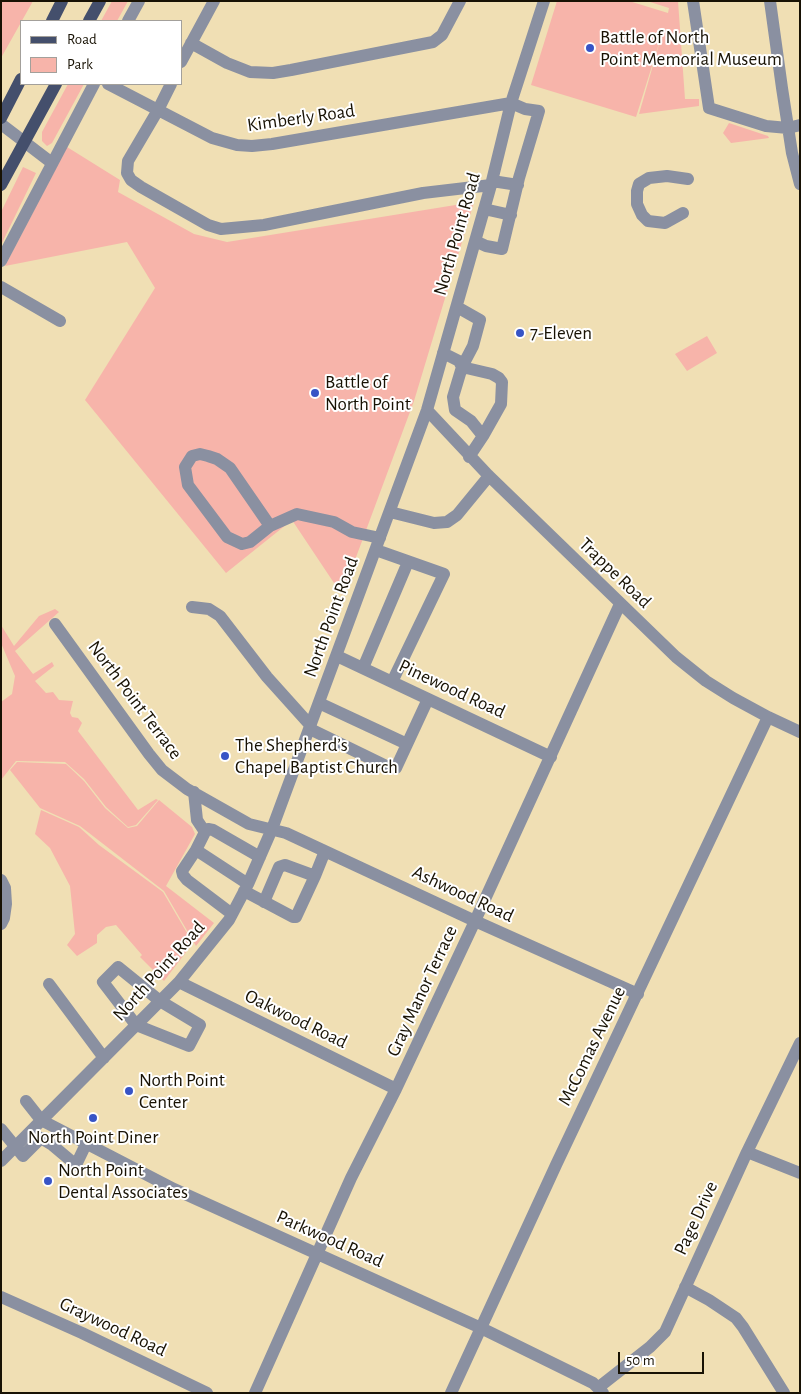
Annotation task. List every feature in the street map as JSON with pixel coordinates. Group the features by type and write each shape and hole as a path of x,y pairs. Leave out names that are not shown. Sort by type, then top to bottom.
{"main road":[{"path":"52,20 62,1"},
{"path":"90,20 100,1"},
{"path":"1,118 20,81"},
{"path":"1,185 55,85"}],"street":[{"path":"129,20 139,1"},
{"path":"182,60 214,1"},
{"path":"191,43 227,63 250,72 273,73 433,42 442,35 460,1"},
{"name":"North Point Road","path":"1,1161 179,982 213,941 232,914 246,888 272,830 427,410 492,183 511,103 544,1"},
{"path":"693,1 709,108 766,126 794,126"},
{"path":"770,1 794,126 800,184"},
{"path":"1,261 94,85"},
{"name":"Kimberly Road","path":"110,85 212,138 237,145 252,146 511,103"},
{"path":"170,85 128,161 127,173 131,180 141,187 208,225 221,229 264,225 423,194 492,183 518,185"},
{"path":"475,242 502,250 539,111 525,109 511,103"},
{"path":"1,124 52,163"},
{"path":"683,213 665,223 648,220 642,215 637,204 637,191 639,184 650,178 666,176 688,179"},
{"path":"484,209 511,215"},
{"path":"1,287 60,321"},
{"path":"456,307 480,320 473,346 462,368 453,397 455,410 471,421 483,436"},
{"path":"443,353 459,361 462,368"},
{"path":"462,368 492,374 500,378 502,382 500,404 469,457"},
{"name":"Trappe Road","path":"427,410 469,457 676,657 706,681 768,717 800,732"},
{"path":"270,526 230,468 217,458 200,454 192,456 185,467 188,485 227,537 242,544 250,542 270,526 297,514 334,522 378,544 408,562 444,574 392,682"},
{"path":"390,512 434,523 447,522 457,515 489,476"},
{"path":"363,668 408,562"},
{"name":"Gray Manor Terrace","path":"255,1393 351,1178 396,1089 475,921 620,604"},
{"path":"192,607 214,611 220,616 267,677 310,728 386,766 396,768 428,699"},
{"name":"North Point Terrace","path":"55,624 162,770 194,792 249,824 272,830"},
{"name":"Pinewood Road","path":"337,656 551,757"},
{"path":"319,703 407,744"},
{"name":"McComas Avenue","path":"451,1393 556,1164 768,717"},
{"path":"194,792 197,820 205,832"},
{"path":"232,914 183,875 182,871 208,830 213,830 260,857"},
{"name":"Ashwood Road","path":"272,830 286,833 638,994"},
{"path":"196,850 264,902 293,917 296,917 326,851"},
{"path":"264,902 279,867 282,865 314,876"},
{"path":"1,880 5,888 6,904 1,924"},
{"path":"118,967 160,1001 200,1025 189,1046 136,1025 103,982 118,967"},
{"name":"Oakwood Road","path":"179,982 396,1089"},
{"path":"49,984 104,1058"},
{"name":"Page Drive","path":"601,1390 659,1340 668,1326 747,1152 800,1043"},
{"path":"26,1101 41,1120"},
{"name":"Parkwood Road","path":"41,1120 174,1189 481,1328 594,1383 601,1390"},
{"path":"1,1130 23,1156 41,1138 76,1165 86,1144"},
{"path":"747,1152 800,1173"},
{"path":"685,1287 736,1318 784,1393"},
{"name":"Graywood Road","path":"1,1297 208,1393"}],"green space":[{"path":"1,1 33,1 22,20 20,20 20,24 1,58"},
{"path":"112,1 128,1 118,20 102,20"},
{"path":"557,1 629,1 668,13 669,8 647,1 678,1 685,99 699,99 699,106 639,114 662,34 636,117 531,85"},
{"path":"67,85 83,85 52,143 47,146 42,141 42,132"},
{"path":"729,123 768,136 769,138 731,143 723,133"},
{"path":"67,147 120,180 118,192 194,234 227,242 474,202 414,401 342,595 292,520 226,573 85,400 155,288 127,242 5,266"},
{"path":"23,167 36,173 1,245 1,212"},
{"path":"707,336 717,353 687,371 675,354"},
{"path":"55,609 59,612 15,651 33,674 52,662 54,666 35,681 46,693 53,692 59,700 73,701 70,713 72,717 78,718 82,723 78,731 138,810 156,799 158,800 136,825 128,827 106,807 84,779 65,762 16,761 1,780 1,702 12,694 15,676 1,643 1,625 14,646 39,616"},
{"path":"17,762 66,764 84,781 105,808 128,828 137,826 159,800 192,827 195,834 166,886 214,923 196,946 164,891 80,826 40,808 10,770"},
{"path":"41,810 79,827 99,845 163,892 193,943 164,981 140,957 142,955 116,925 106,927 97,935 97,943 77,956 67,945 75,934 70,886 50,848 35,834"}],"place":[{"name":"Battle of North Point Memorial Museum","path":"590,48"},
{"name":"7-Eleven","path":"520,333"},
{"name":"Battle of North Point","path":"315,393"},
{"name":"The Shepherd’s Chapel Baptist Church","path":"225,756"},
{"name":"North Point Center","path":"129,1091"},
{"name":"North Point Diner","path":"93,1118"},
{"name":"North Point Dental Associates","path":"48,1181"}]}
